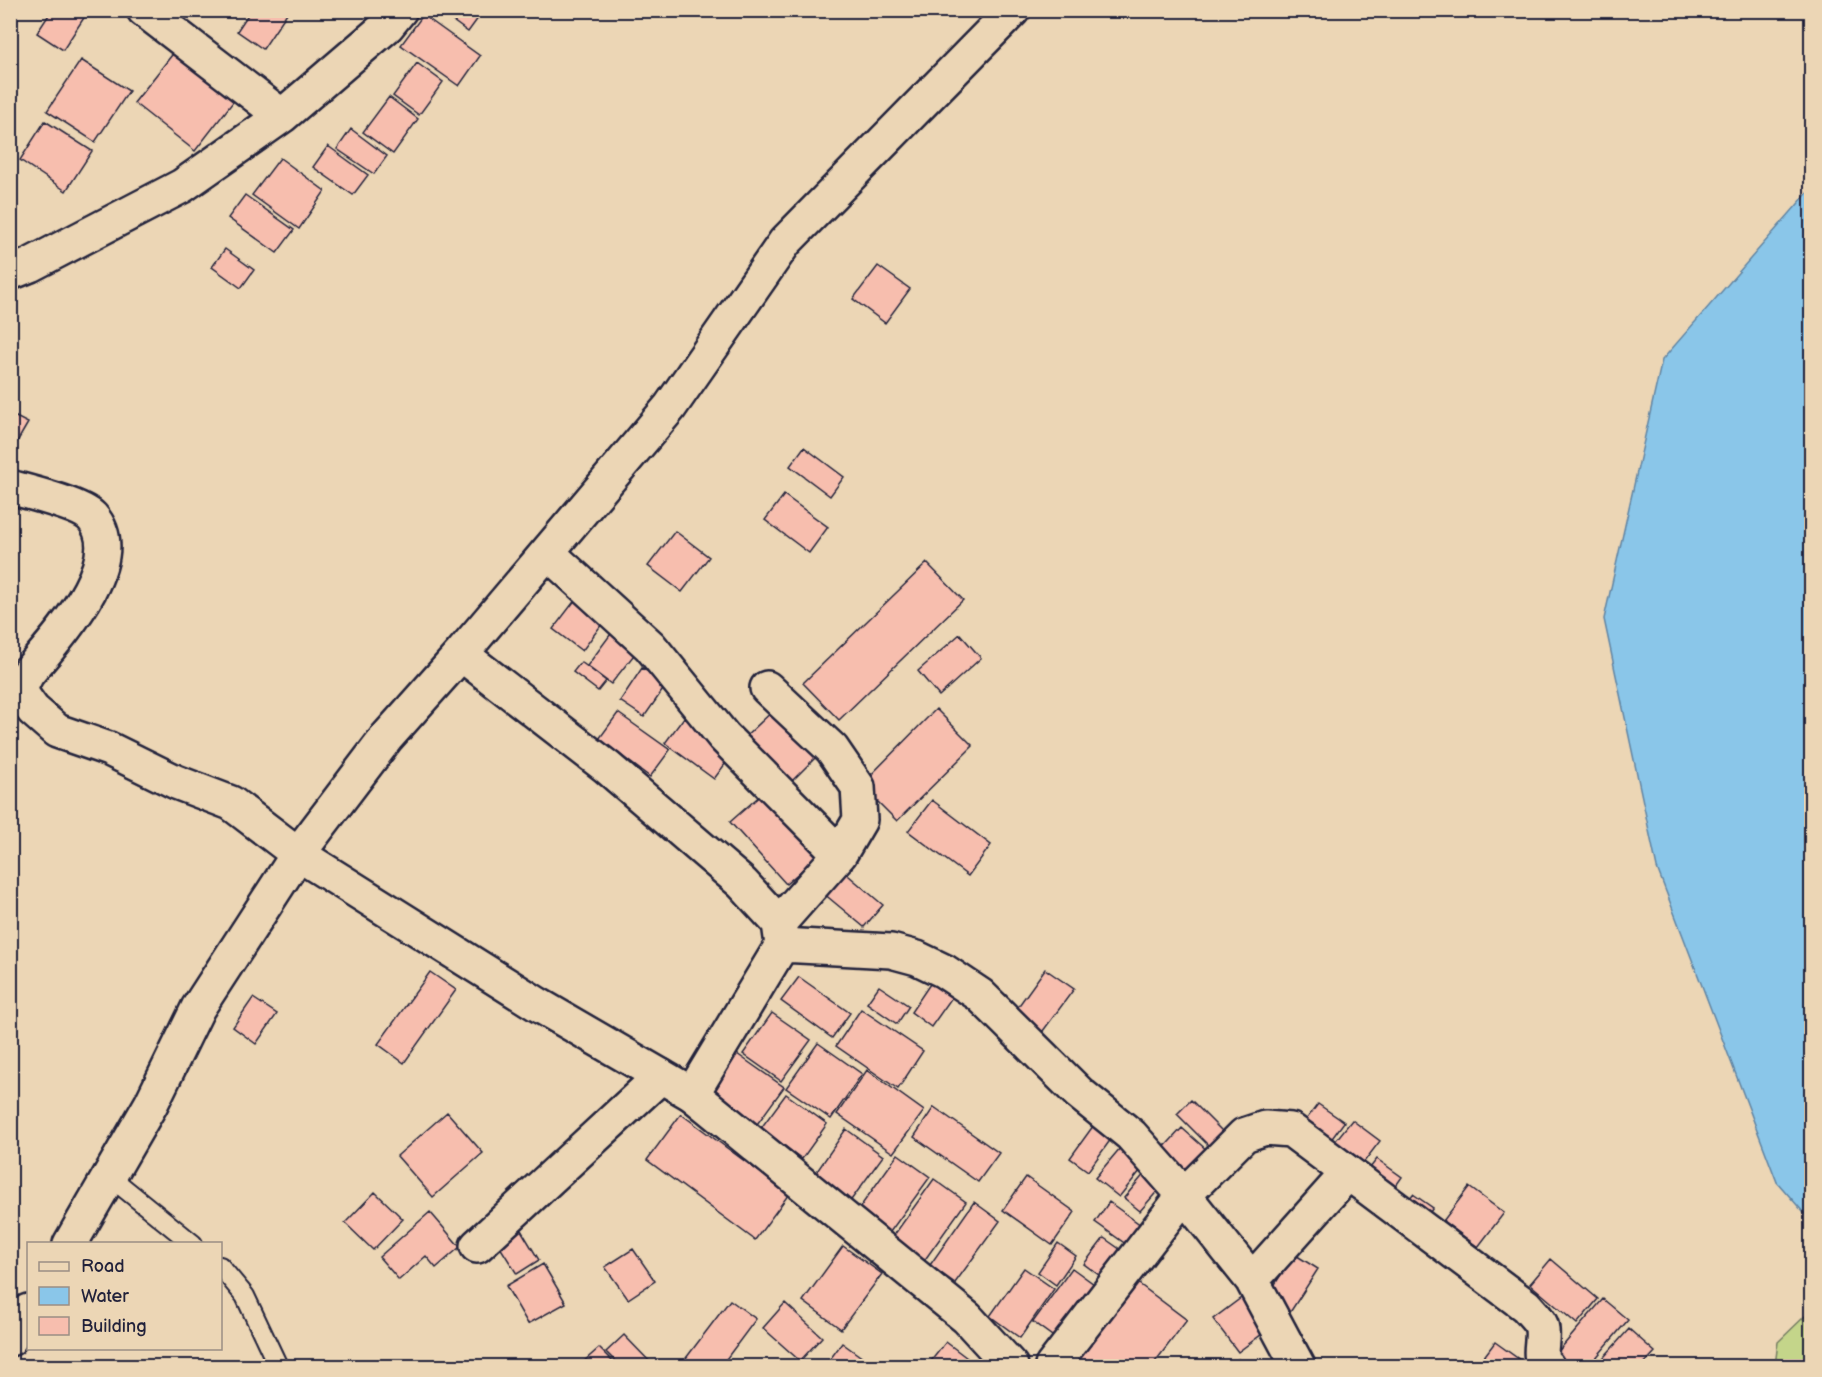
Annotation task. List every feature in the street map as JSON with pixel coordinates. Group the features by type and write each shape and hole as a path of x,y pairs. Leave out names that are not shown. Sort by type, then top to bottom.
{"street":[{"path":"144,10 282,116"},
{"path":"10,273 30,265 182,186 282,116 387,26 400,10"},
{"path":"71,1242 151,1104 198,1008 298,854 387,737 548,553 669,407 785,242 1013,10"},
{"path":"10,487 57,500 91,516 102,536 101,568 78,612 27,674 21,686 22,696 33,710 57,731 98,745 176,782 231,802 298,854 537,1004 692,1094 967,1318 1011,1366"},
{"path":"548,553 650,646 724,737 840,854"},
{"path":"461,654 607,767 742,883 781,934 891,951 917,958 944,971 980,995 1079,1093 1131,1135 1184,1195 1252,1280 1298,1366"},
{"path":"692,1094 781,934 840,854 860,820 858,787 832,749 767,688"},
{"path":"477,1246 661,1076"},
{"path":"1052,1366 1184,1195 1244,1135 1265,1128 1291,1130 1526,1306 1540,1323 1543,1337 1540,1354 1547,1366"},
{"path":"1252,1280 1347,1174"},
{"path":"10,1339 27,1313"}],"lane":[{"path":"109,1176 191,1242"},
{"path":"222,1268 245,1296 278,1366"}],"green space":[{"path":"1805,1316 1811,1322 1811,1366 1775,1366 1778,1342"}],"water":[{"path":"1811,189 1811,1221 1777,1182 1657,868 1604,619 1662,360"}],"building":[{"path":"52,10 89,10 63,50 37,33"},
{"path":"251,10 289,10 263,49 237,31"},
{"path":"443,10 484,10 468,32 442,13"},
{"path":"423,15 480,56 459,86 401,45"},
{"path":"179,46 240,93 195,151 134,103"},
{"path":"81,60 129,91 95,142 47,111"},
{"path":"417,63 443,82 419,115 393,96"},
{"path":"389,97 418,119 393,154 363,132"},
{"path":"45,121 92,151 66,191 20,160"},
{"path":"351,129 387,156 374,174 337,149"},
{"path":"328,146 368,175 353,195 313,167"},
{"path":"280,158 325,191 299,229 252,195"},
{"path":"245,195 294,230 277,253 228,218"},
{"path":"225,249 254,270 241,288 212,267"},
{"path":"878,266 910,289 885,323 853,299"},
{"path":"10,414 28,423 10,454"},
{"path":"804,447 844,477 830,496 790,466"},
{"path":"784,495 828,527 809,553 765,520"},
{"path":"675,531 709,557 682,592 648,566"},
{"path":"927,563 963,600 839,720 803,683"},
{"path":"576,599 605,620 582,651 553,629"},
{"path":"616,627 641,646 611,684 587,666"},
{"path":"960,634 981,658 939,696 918,671"},
{"path":"581,662 606,681 598,691 573,672"},
{"path":"642,668 667,684 644,717 620,701"},
{"path":"778,706 822,751 787,786 742,740"},
{"path":"936,709 973,746 897,821 861,785"},
{"path":"618,713 670,750 650,777 599,739"},
{"path":"685,716 734,752 714,779 665,743"},
{"path":"771,786 827,848 786,884 730,822"},
{"path":"932,800 991,845 968,876 908,831"},
{"path":"842,870 883,905 864,927 823,893"},
{"path":"1045,969 1074,989 1040,1035 1012,1015"},
{"path":"430,972 456,990 404,1063 378,1044"},
{"path":"799,977 850,1013 832,1038 781,1001"},
{"path":"934,978 955,993 931,1027 911,1012"},
{"path":"879,986 909,1006 897,1024 867,1003"},
{"path":"253,998 277,1014 256,1044 233,1027"},
{"path":"861,1009 923,1051 898,1089 836,1046"},
{"path":"772,1013 811,1040 781,1081 743,1054"},
{"path":"818,1043 862,1074 831,1119 786,1088"},
{"path":"737,1054 784,1087 755,1127 709,1094"},
{"path":"867,1070 924,1111 893,1153 837,1114"},
{"path":"786,1094 827,1124 802,1159 761,1128"},
{"path":"1191,1100 1230,1139 1216,1153 1177,1114"},
{"path":"1318,1104 1344,1122 1325,1148 1299,1129"},
{"path":"934,1107 999,1153 978,1182 914,1137"},
{"path":"447,1112 483,1153 433,1197 397,1156"},
{"path":"681,1114 789,1194 755,1240 647,1160"},
{"path":"1352,1120 1380,1141 1357,1171 1328,1150"},
{"path":"1096,1122 1114,1135 1088,1171 1070,1158"},
{"path":"1182,1128 1209,1152 1185,1178 1158,1154"},
{"path":"846,1129 883,1156 849,1203 813,1177"},
{"path":"1126,1141 1149,1160 1119,1197 1095,1178"},
{"path":"898,1154 930,1177 890,1232 858,1210"},
{"path":"1377,1159 1402,1177 1388,1197 1362,1178"},
{"path":"1151,1166 1167,1180 1140,1211 1124,1198"},
{"path":"1026,1177 1075,1212 1052,1245 1003,1210"},
{"path":"934,1179 966,1202 924,1261 892,1238"},
{"path":"1469,1187 1504,1213 1478,1247 1443,1221"},
{"path":"375,1192 403,1219 373,1250 345,1223"},
{"path":"1413,1194 1433,1208 1421,1224 1401,1209"},
{"path":"974,1202 1000,1221 955,1283 930,1265"},
{"path":"1109,1202 1145,1228 1130,1247 1095,1222"},
{"path":"430,1212 460,1247 436,1268 426,1256 399,1280 379,1257"},
{"path":"518,1225 539,1260 517,1274 495,1239"},
{"path":"1104,1238 1131,1257 1111,1284 1084,1264"},
{"path":"1058,1243 1076,1256 1056,1285 1038,1272"},
{"path":"843,1246 882,1274 841,1329 803,1301"},
{"path":"633,1249 655,1281 628,1299 605,1267"},
{"path":"1294,1254 1318,1269 1289,1314 1265,1300"},
{"path":"1551,1259 1598,1299 1577,1324 1530,1284"},
{"path":"543,1264 566,1303 528,1324 506,1286"},
{"path":"1024,1268 1054,1289 1020,1338 990,1316"},
{"path":"1072,1268 1105,1292 1066,1346 1033,1322"},
{"path":"1131,1278 1187,1320 1152,1366 1063,1366"},
{"path":"1241,1298 1266,1331 1238,1352 1213,1319"},
{"path":"1603,1299 1628,1320 1589,1366 1571,1366 1556,1354"},
{"path":"730,1300 756,1319 721,1366 680,1366"},
{"path":"785,1303 822,1337 800,1361 763,1328"},
{"path":"1629,1329 1655,1352 1642,1366 1596,1366"},
{"path":"624,1335 654,1366 620,1366 606,1352"},
{"path":"946,1342 975,1364 973,1366 927,1366"},
{"path":"1495,1342 1520,1360 1516,1366 1477,1366"},
{"path":"842,1343 874,1366 825,1366"},
{"path":"599,1348 615,1364 585,1366 582,1363"},
{"path":"1238,1359 1248,1366 1232,1366"}]}
